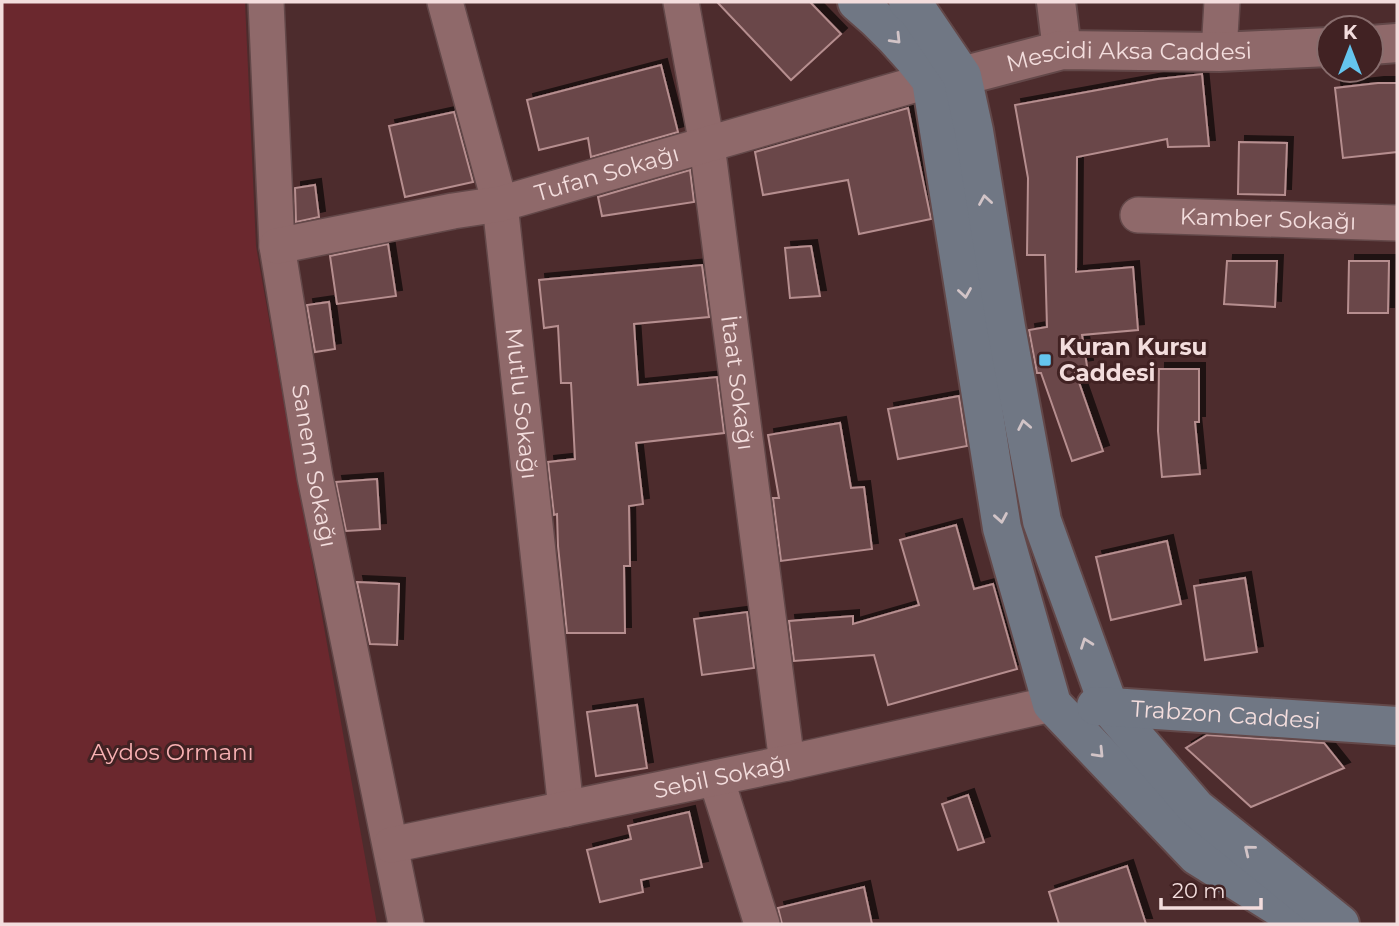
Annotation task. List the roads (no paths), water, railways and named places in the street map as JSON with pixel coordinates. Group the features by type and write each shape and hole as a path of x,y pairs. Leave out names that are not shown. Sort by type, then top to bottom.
{"main road":[{"path":"857,2 904,47 946,78 1002,528 1052,704 1197,856 1306,924"},
{"path":"908,2 918,10 946,78 974,131 1006,327 1042,521 1109,707 1196,808 1340,924"},
{"name":"Trabzon Caddesi","path":"1052,704 1397,726"}],"street":[{"name":"Sanem Sokağı","path":"265,2 277,246 314,477 406,924"},
{"name":"Mutlu Sokağı","path":"445,2 500,204 566,809"},
{"name":"İtaat Sokağı","path":"681,2 706,145 787,763"},
{"path":"1056,2 1062,50"},
{"path":"1219,52 1222,2"},
{"name":"Mescidi Aksa Caddesi","path":"946,78 1062,50 1219,52 1315,48"},
{"name":"Tufan Sokağı","path":"277,246 500,204 946,78"},
{"name":"Kamber Sokağı","path":"1138,215 1397,223"},
{"name":"Sebil Sokağı","path":"391,845 787,763 1052,704"},
{"path":"716,778 762,924"}],"place":[{"name":"Kuran Kursu Caddesi","path":"1045,360"}],"park label":[{"name":"Aydos Ormanı","path":"172,752"}]}
